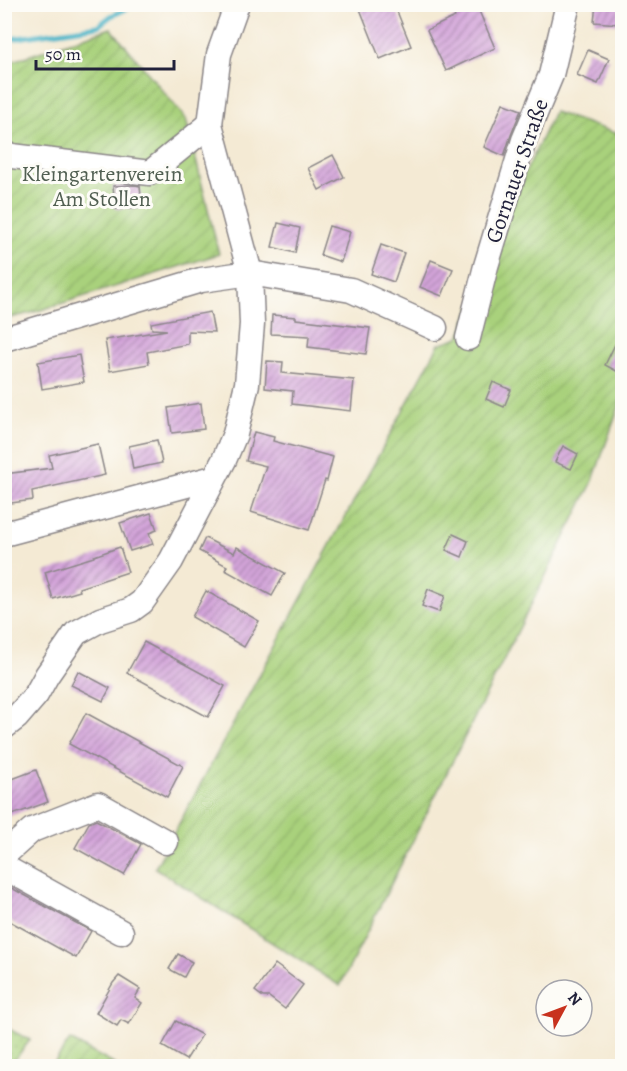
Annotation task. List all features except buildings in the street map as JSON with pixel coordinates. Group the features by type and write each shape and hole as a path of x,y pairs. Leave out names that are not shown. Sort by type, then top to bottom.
{"street":[{"path":"4,727 17,717 36,695 76,633 100,620 131,610 142,602 171,561 224,460 235,434 247,384 252,324 250,273 210,124 219,54 237,4"},
{"name":"Gornauer Straße","path":"468,338 486,266 524,140 551,75 568,4"},
{"path":"4,155 150,173 210,124"},
{"path":"4,339 201,280 250,273 351,290 435,328"},
{"path":"4,534 213,478"},
{"path":"4,855 32,830 98,804 166,842"},
{"path":"4,867 121,932"}],"green space":[{"name":"Kleingartenverein Am Stollen","path":"111,28 186,119 219,254 31,313 5,319 4,64"},
{"path":"554,112 615,133 622,130 622,398 592,483 340,986 155,868 439,344 459,337 520,184"},
{"path":"5,1027 30,1040 10,1066 5,1066"},
{"path":"70,1040 117,1066 52,1066"}],"waterway":[{"path":"4,40 98,26 111,16 137,4"}]}
